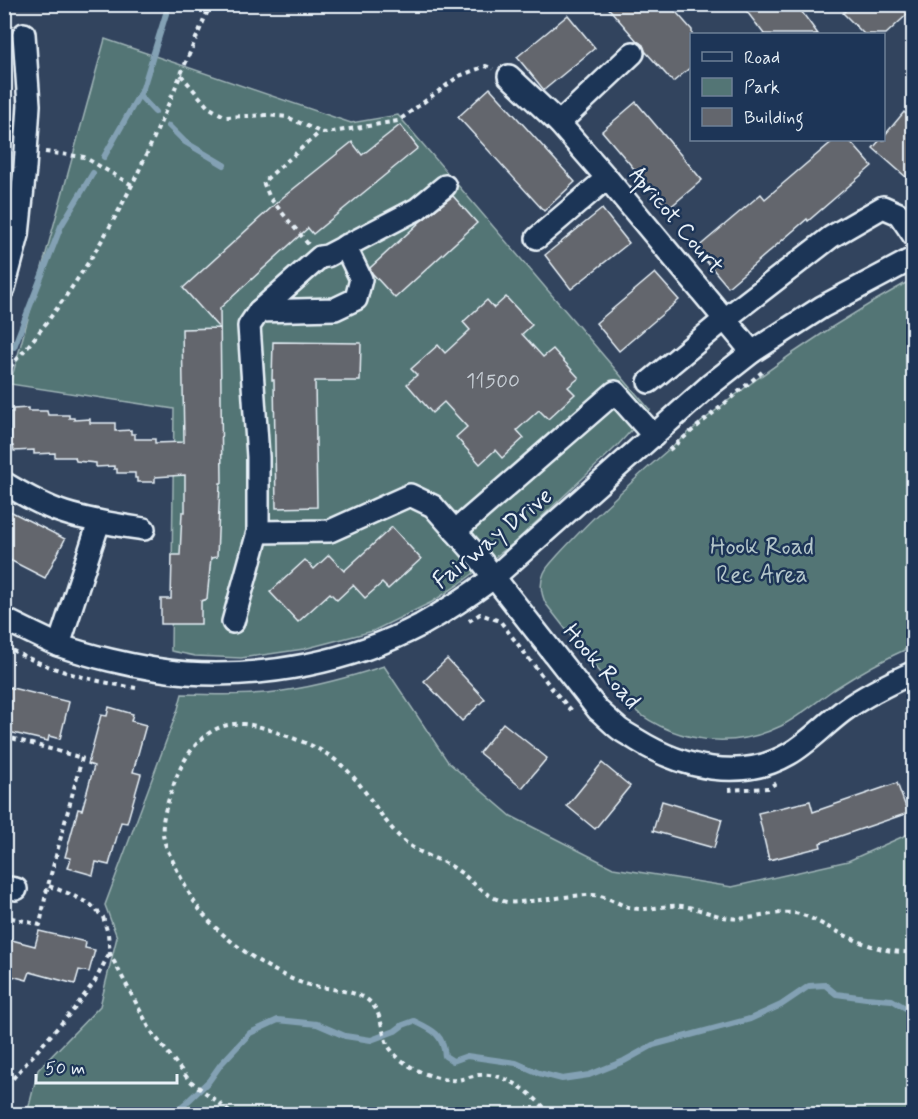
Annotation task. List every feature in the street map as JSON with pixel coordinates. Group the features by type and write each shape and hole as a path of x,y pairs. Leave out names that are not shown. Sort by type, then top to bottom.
{"street":[{"path":"4,288 18,235 19,162 29,105 24,34"},
{"path":"559,123 633,53"},
{"name":"Apricot Court","path":"509,75 559,123 752,352"},
{"path":"537,238 607,178"},
{"path":"233,622 258,532 258,457 249,326 259,311 320,257 327,256 417,209 445,186"},
{"path":"650,382 725,319 831,237 884,207 899,214 914,236"},
{"path":"259,311 335,309 356,300 361,279 345,246"},
{"name":"Fairway Drive","path":"4,619 59,645 93,656 139,667 186,673 236,673 288,668 333,659 376,644 419,626 460,602 493,578 710,386 752,352 822,307 914,258"},
{"path":"455,531 615,392 654,436"},
{"path":"4,483 38,502 65,513 99,522 144,529"},
{"name":"Hook Road","path":"258,532 330,531 410,495 433,506 479,558 598,710 620,729 653,750 686,763 716,769 739,770 764,765 787,756 845,710 877,689 914,672"},
{"path":"59,645 99,522"}],"path":[{"path":"4,374 31,344 82,274 132,185 211,4"},
{"path":"181,75 208,107 226,117 267,115 287,117 326,133 398,121 459,76 486,66 509,75"},
{"path":"320,132 263,182 270,198 320,257"},
{"path":"19,162 84,157 132,185"},
{"path":"669,451 766,369"},
{"path":"465,624 480,614 500,621 553,690 579,718"},
{"path":"4,646 21,656 53,668 104,683 137,688"},
{"path":"550,1114 517,1084 498,1076 478,1075 458,1080 442,1079 422,1072 393,1053 386,1042 378,1013 369,1000 360,995 306,984 279,972 256,960 209,921 196,905 165,845 161,827 177,773 190,750 202,738 221,726 239,723 261,727 315,746 332,757 349,773 389,825 413,849 443,861 458,870 479,889 492,897 508,902 593,895 609,898 631,908 684,906 728,918 749,919 777,912 799,913 846,936 880,949 896,953 914,952"},
{"path":"4,736 81,758 40,925 4,916"},
{"path":"723,790 768,788 784,778"},
{"path":"49,886 91,905 103,917 110,954 151,1031 189,1080 232,1114"},
{"path":"4,1094 9,1084 95,981 110,954"}],"green space":[{"path":"105,39 351,123 398,115 650,410 617,446 515,542 432,602 373,631 304,649 241,658 195,656 171,651 174,409 10,384"},
{"name":"Hook Road Rec Area","path":"913,279 913,646 833,690 788,722 759,735 714,740 692,737 650,720 614,691 546,604 541,585 545,570 568,544 635,479 710,415 748,385 828,329"},
{"path":"384,666 448,762 511,816 613,868 732,887 848,861 913,832 913,1114 27,1114 38,1070 100,1006 117,937 105,905 182,694 236,695 276,692 325,683"}],"building":[{"path":"605,4 669,4 692,30 690,33 690,68 673,82 645,51 643,45"},
{"path":"741,4 796,4 817,33 763,33"},
{"path":"852,4 914,4 914,8 886,34 863,33 843,13"},
{"path":"568,15 595,48 544,90 517,57"},
{"path":"490,88 575,182 544,211 458,117"},
{"path":"636,102 702,180 668,209 602,131"},
{"path":"904,112 914,121 914,184 873,148 879,141 885,141 885,135"},
{"path":"400,125 418,148 313,234 308,228 220,308 222,483 220,483 217,557 211,558 207,599 201,601 201,624 161,624 161,599 171,599 172,555 180,555 182,512 185,512 185,475 155,477 155,482 137,482 135,473 117,473 114,466 96,467 96,463 76,461 75,457 55,457 55,453 34,454 34,450 14,451 13,446 11,447 11,412 13,409 28,408 28,411 47,411 48,415 69,415 69,418 74,418 74,420 90,419 90,423 115,423 115,431 131,430 131,434 135,434 135,439 155,439 155,443 184,442 182,329 219,328 183,288 282,198 352,142 362,155"},
{"path":"833,141 850,141 872,166 728,287 696,249 761,194 765,199"},
{"path":"453,196 477,223 395,298 370,268 421,221"},
{"path":"602,209 629,243 571,289 545,255"},
{"path":"655,273 679,300 619,351 596,323"},
{"path":"506,297 532,325 522,334 543,357 553,349 579,378 568,387 575,394 548,419 539,410 517,430 524,438 502,458 495,450 480,464 456,437 467,427 444,402 432,413 407,384 417,375 411,369 438,345 445,353 470,330 463,322 487,300 494,308"},
{"path":"273,342 361,343 360,381 315,381 317,507 276,508"},
{"path":"4,508 65,539 45,578 4,557"},
{"path":"392,527 421,559 388,589 382,583 365,598 353,585 337,600 330,593 298,622 270,592 305,560 314,569 329,555 344,571"},
{"path":"447,659 485,699 462,721 424,681"},
{"path":"4,686 69,702 60,739 49,736 48,741 4,731"},
{"path":"109,707 133,714 131,721 146,725 133,772 141,774 127,823 121,822 109,865 96,862 93,875 68,868 71,858 65,857 78,809 82,810 94,766 88,764 101,715 107,716"},
{"path":"503,723 547,758 522,788 479,753"},
{"path":"602,763 630,786 595,829 567,806"},
{"path":"897,783 908,813 820,843 821,847 769,860 758,813 810,801 813,812"},
{"path":"662,801 722,819 714,848 653,831"},
{"path":"39,931 86,942 85,948 95,950 89,972 79,970 75,984 30,972 27,980 4,974 4,938 35,946"}],"waterway":[{"path":"104,157 143,88 169,4"},
{"path":"139,95 155,112"},
{"path":"169,126 185,142 224,165"},
{"path":"14,347 61,226 93,173"},
{"path":"172,1114 209,1081 221,1064 250,1033 278,1020 317,1024 345,1036 371,1040 414,1021 436,1034 442,1043 445,1056 453,1061 467,1056 516,1063 539,1073 562,1079 589,1075 624,1061 653,1045 750,1019 781,1005 809,986 825,985 836,994 892,1000 914,1013"}]}
